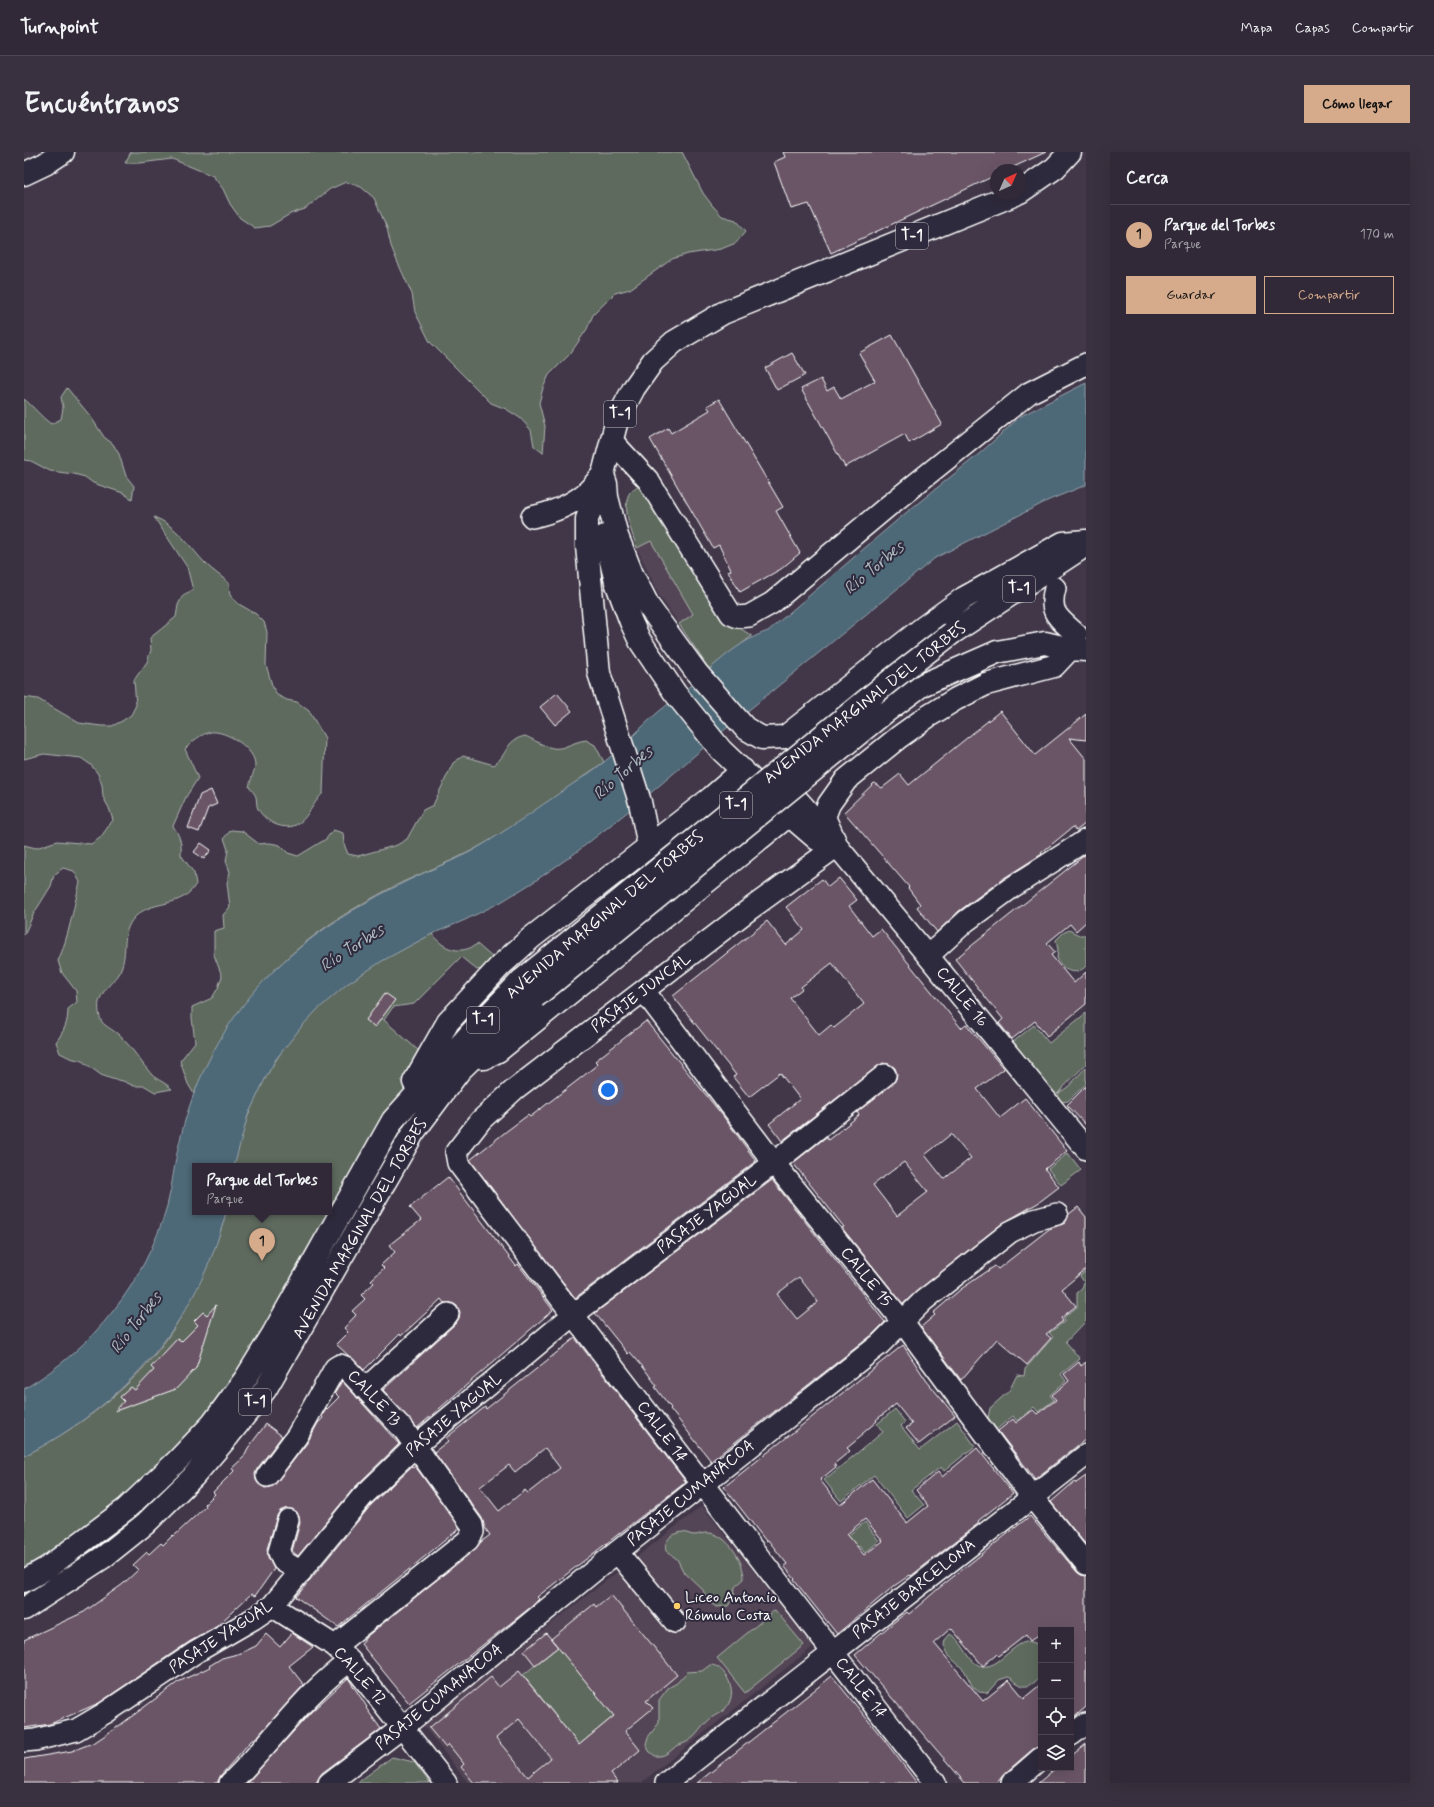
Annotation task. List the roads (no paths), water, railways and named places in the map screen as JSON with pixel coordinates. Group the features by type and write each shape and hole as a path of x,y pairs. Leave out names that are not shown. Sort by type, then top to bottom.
{"highway":[{"path":"24,174 45,164 63,152"},
{"path":"1026,188 1055,168 1070,152"},
{"name":"T-1","path":"603,474 616,420 643,374 663,351 674,342 700,325 755,300 1001,200"},
{"path":"603,474 611,517 617,536 640,591 649,607 698,673 745,728 762,738 785,738 924,627 964,598 1063,543 1086,541"},
{"path":"603,474 600,501 602,521 616,582 640,642 675,693 722,750 817,840 837,846"},
{"path":"603,474 587,519 587,546 599,673 640,802 649,846"},
{"name":"AVENIDA MARGINAL DEL TORBES","path":"24,1581 47,1568 126,1509 177,1461 213,1423 246,1378 273,1334 393,1120 470,1034 522,980 952,633 1086,545"},
{"path":"837,846 824,817 829,804 846,780 899,737 956,699 986,684 1054,666 1080,638"},
{"name":"AVENIDA MARGINAL DEL TORBES","path":"24,1609 105,1556 145,1524 193,1477 229,1435 264,1390 413,1133 460,1070 535,997 884,713 922,684 997,652 1080,638"},
{"path":"799,727 802,744 809,756 829,774 846,780"},
{"path":"393,1120 448,1022 468,1000 531,938 711,798 743,770"},
{"path":"743,770 780,785 797,799 837,846"},
{"path":"460,1070 498,1051 789,815"}],"street":[{"path":"612,441 648,480 731,614 738,617 749,616 772,603 794,586 887,507 1029,393 1086,364"},
{"path":"532,517 554,510 575,500 590,489 603,474"},
{"path":"1055,588 1052,602 1054,611 1059,618 1080,638"},
{"path":"928,956 966,921 1011,888 1086,840"},
{"name":"CALLE 16","path":"837,846 1086,1149"},
{"name":"PASAJE JUNCAL","path":"456,1152 481,1120 515,1089 750,909 837,846"},
{"name":"CALLE 15","path":"644,991 774,1163 902,1321 1032,1497 1086,1564"},
{"name":"PASAJE YAGUAL","path":"24,1741 35,1740 76,1730 105,1713 196,1652 253,1619 272,1606 362,1497 415,1446 573,1315 774,1163 885,1075"},
{"name":"CALLE 14","path":"456,1152 458,1163 573,1315 702,1484 935,1783"},
{"name":"PASAJE CUMANACOA","path":"329,1783 403,1726 617,1552 880,1344 928,1296 1010,1232 1034,1220 1057,1214"},
{"path":"365,1389 448,1314"},
{"name":"CALLE 13","path":"267,1476 297,1436 335,1368 340,1366 345,1367 404,1430 472,1525 473,1532 468,1540 335,1646"},
{"name":"PASAJE BARCELONA","path":"666,1783 1086,1455"},
{"path":"288,1520 279,1552 283,1561 300,1572"},
{"path":"617,1552 675,1622"},
{"name":"CALLE 12","path":"272,1606 335,1646 350,1661 403,1726 446,1783"},
{"path":"230,1783 252,1762 318,1686 350,1661"},
{"path":"1074,1733 1086,1724"},
{"path":"1012,1783 1038,1761"}],"water":[{"name":"Río Torbes","path":"1086,383 1086,485 1049,500 935,558 728,727 640,802 574,854 501,902 432,934 382,961 347,984 316,1011 276,1059 266,1077 248,1115 235,1163 192,1163 192,1215 225,1215 213,1252 197,1289 176,1324 152,1356 124,1385 94,1412 60,1435 24,1456 24,1389 49,1373 94,1333 113,1311 130,1287 145,1261 167,1206 184,1125 193,1096 205,1068 227,1028 244,1004 263,982 283,962 306,943 353,910 421,874 481,846 598,767 657,713 718,662 737,647 757,635 768,631 902,516 979,454 1021,416"}],"place":[{"name":"Parque del Torbes","path":"262,1261"},
{"name":"Liceo Antonio Rómulo Costa","path":"677,1606"}]}
